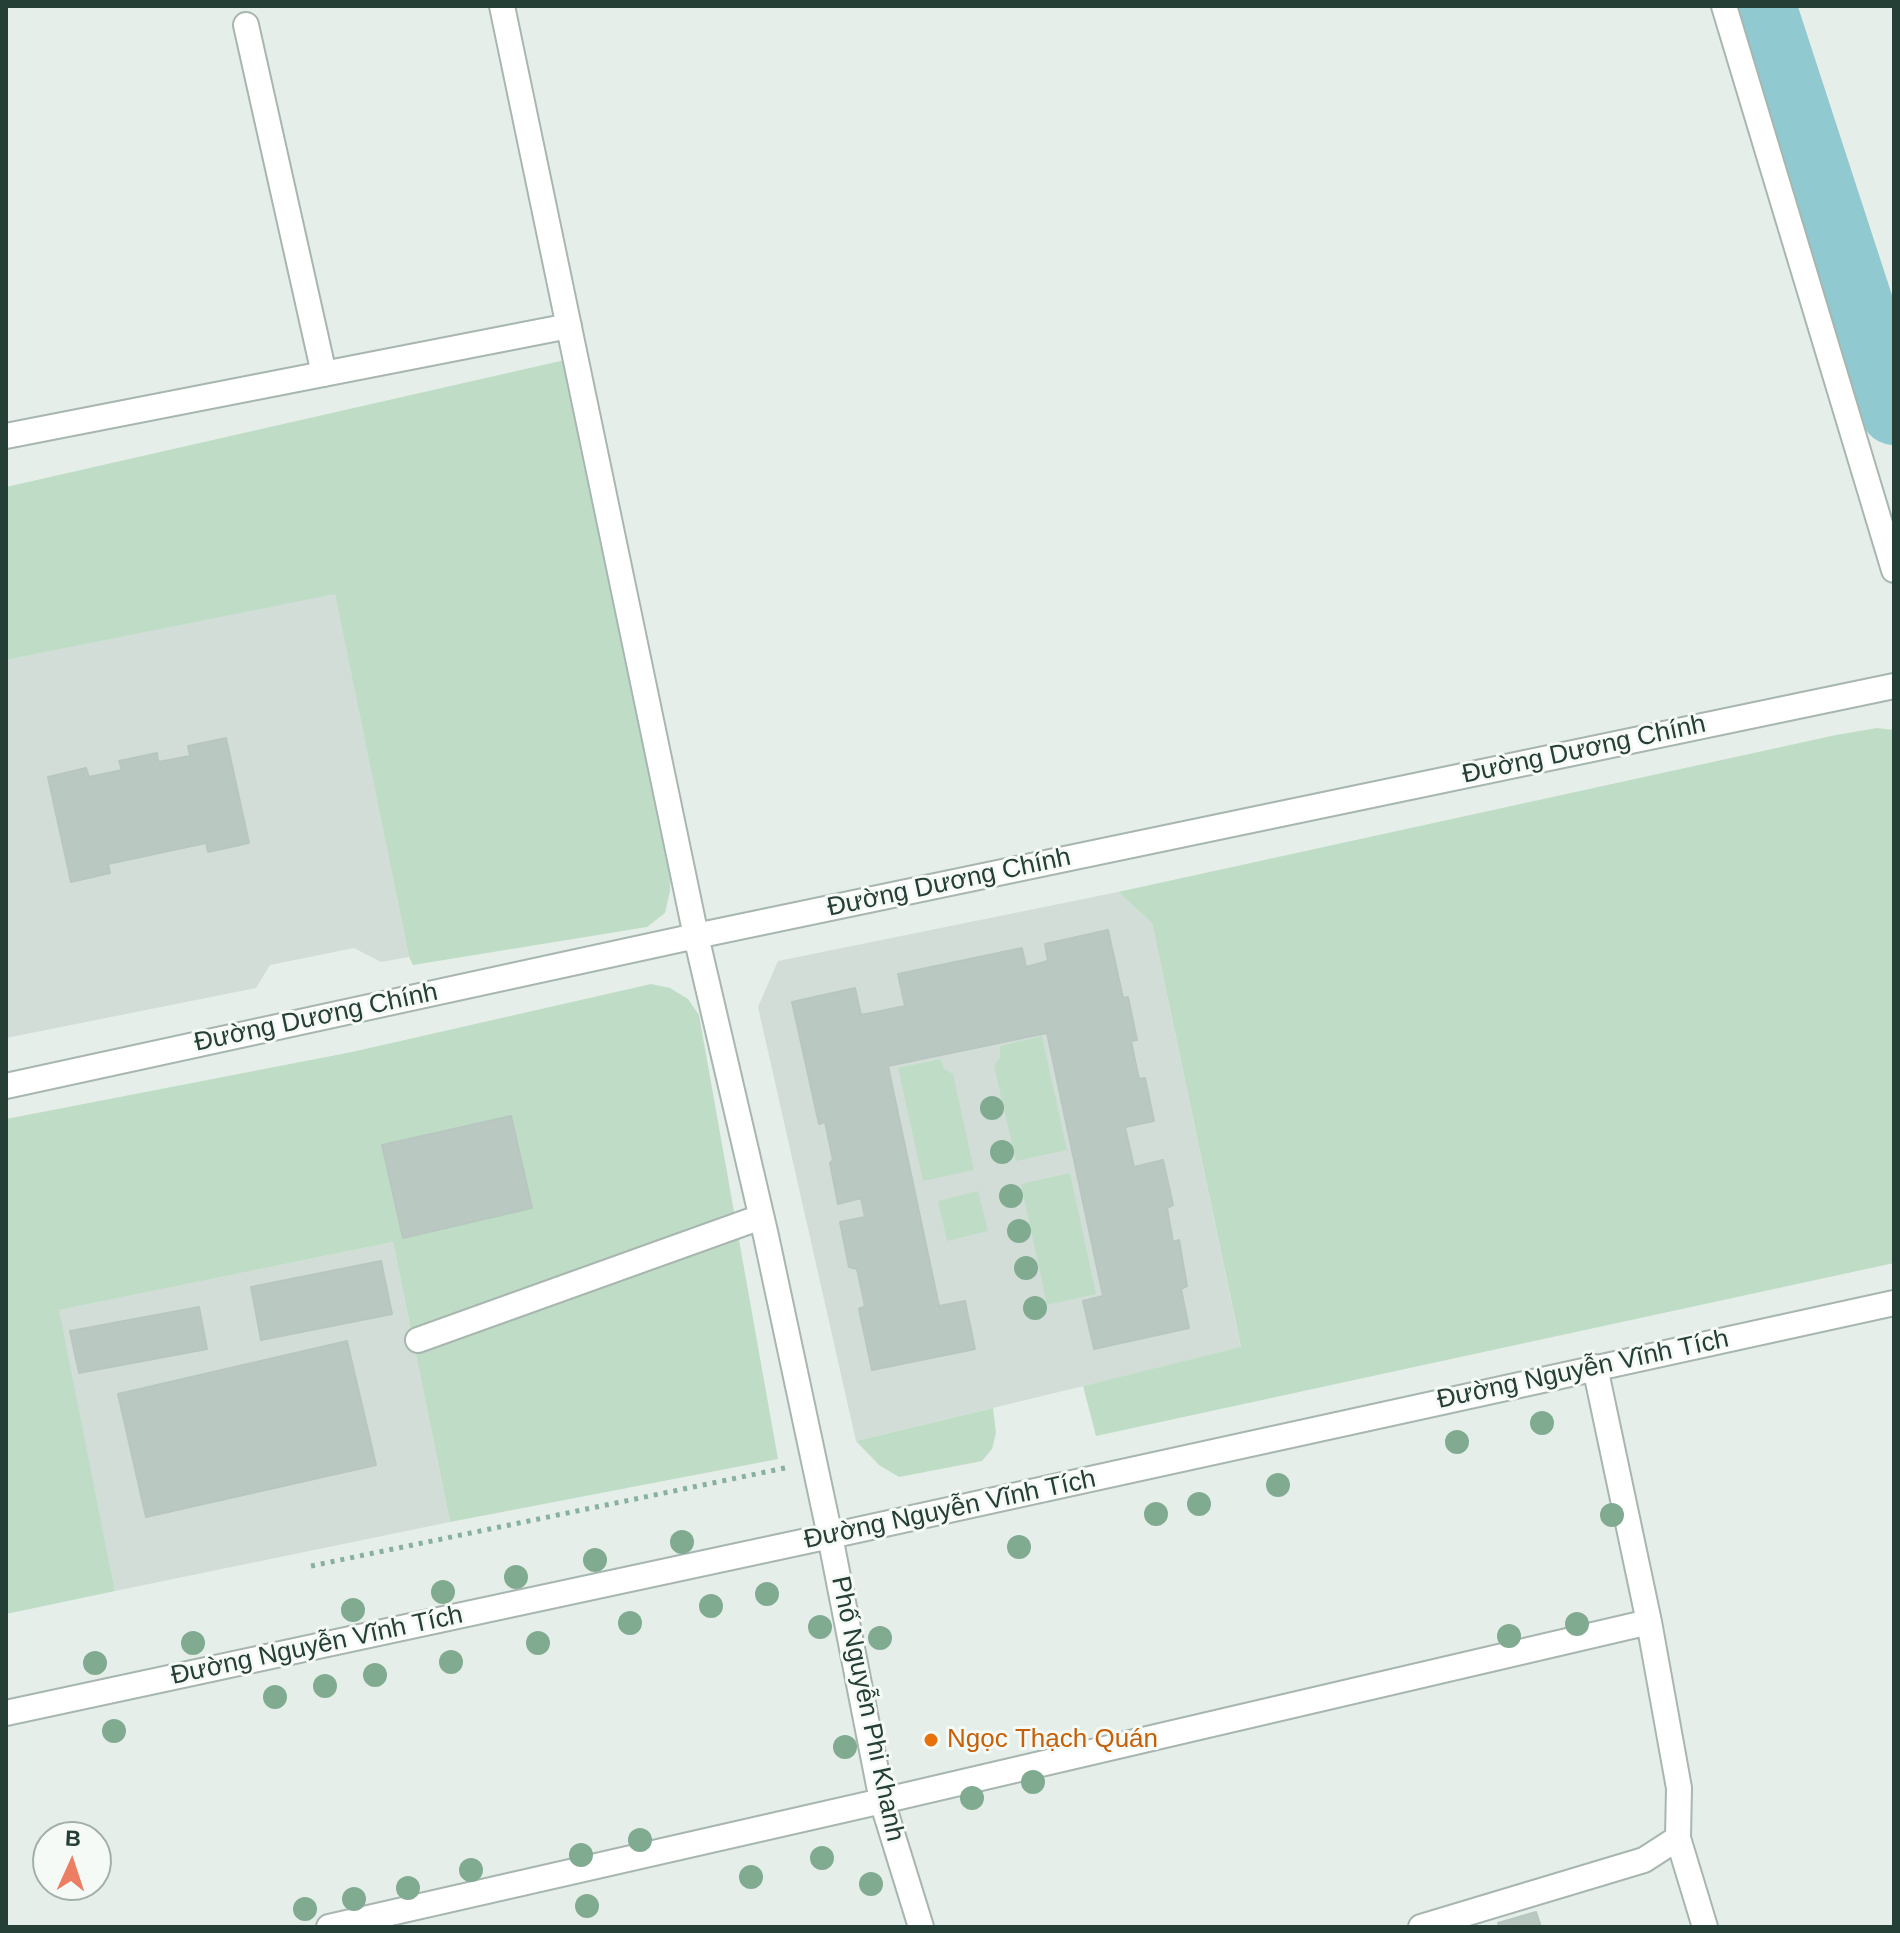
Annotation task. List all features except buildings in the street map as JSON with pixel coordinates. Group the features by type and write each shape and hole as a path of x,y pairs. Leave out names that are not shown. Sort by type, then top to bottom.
{"street":[{"name":"Phố Nguyễn Phi Khanh","path":"502,6 696,936 830,1536 882,1801 921,1927"},
{"path":"1724,6 1894,570"},
{"path":"246,25 324,374"},
{"path":"6,436 569,326"},
{"name":"Đường Dương Chính","path":"6,1086 696,936 1894,686"},
{"path":"418,1340 761,1217"},
{"name":"Đường Nguyễn Vĩnh Tích","path":"6,1713 1894,1303"},
{"path":"1595,1367 1649,1622 1679,1788 1678,1838 1705,1927"},
{"path":"329,1927 1649,1622"},
{"path":"1421,1927 1644,1860 1678,1838"}],"path":[{"path":"311,1566 814,1463"}],"shaded area":[{"path":"335,593 409,957 381,962 354,948 270,965 256,988 6,1038 6,660"},
{"path":"1118,892 1152,923 1241,1348 856,1441 758,1007 778,961"},
{"path":"393,1242 450,1522 115,1591 58,1310"}],"green space":[{"path":"565,360 671,868 665,913 647,927 413,965 335,594 6,660 6,487"},
{"path":"1877,728 1894,730 1894,1263 1096,1436 1083,1386 1241,1347 1152,923 1118,892"},
{"path":"651,984 670,988 688,999 699,1015 778,1459 450,1522 393,1242 59,1310 115,1591 6,1614 6,1119 352,1052"},
{"path":"1042,1036 1067,1150 1016,1161 994,1066 1000,1057 1000,1046"},
{"path":"940,1059 944,1069 953,1074 974,1170 923,1181 898,1068"},
{"path":"1070,1173 1096,1294 1047,1305 1021,1184"},
{"path":"978,1191 988,1231 947,1241 938,1201"},
{"path":"993,1408 996,1433 992,1449 982,1461 899,1477 879,1465 856,1441"}],"waterway":[{"path":"1762,6 1894,411"}],"place":[{"name":"Ngọc Thạch Quán","path":"931,1740"}]}
